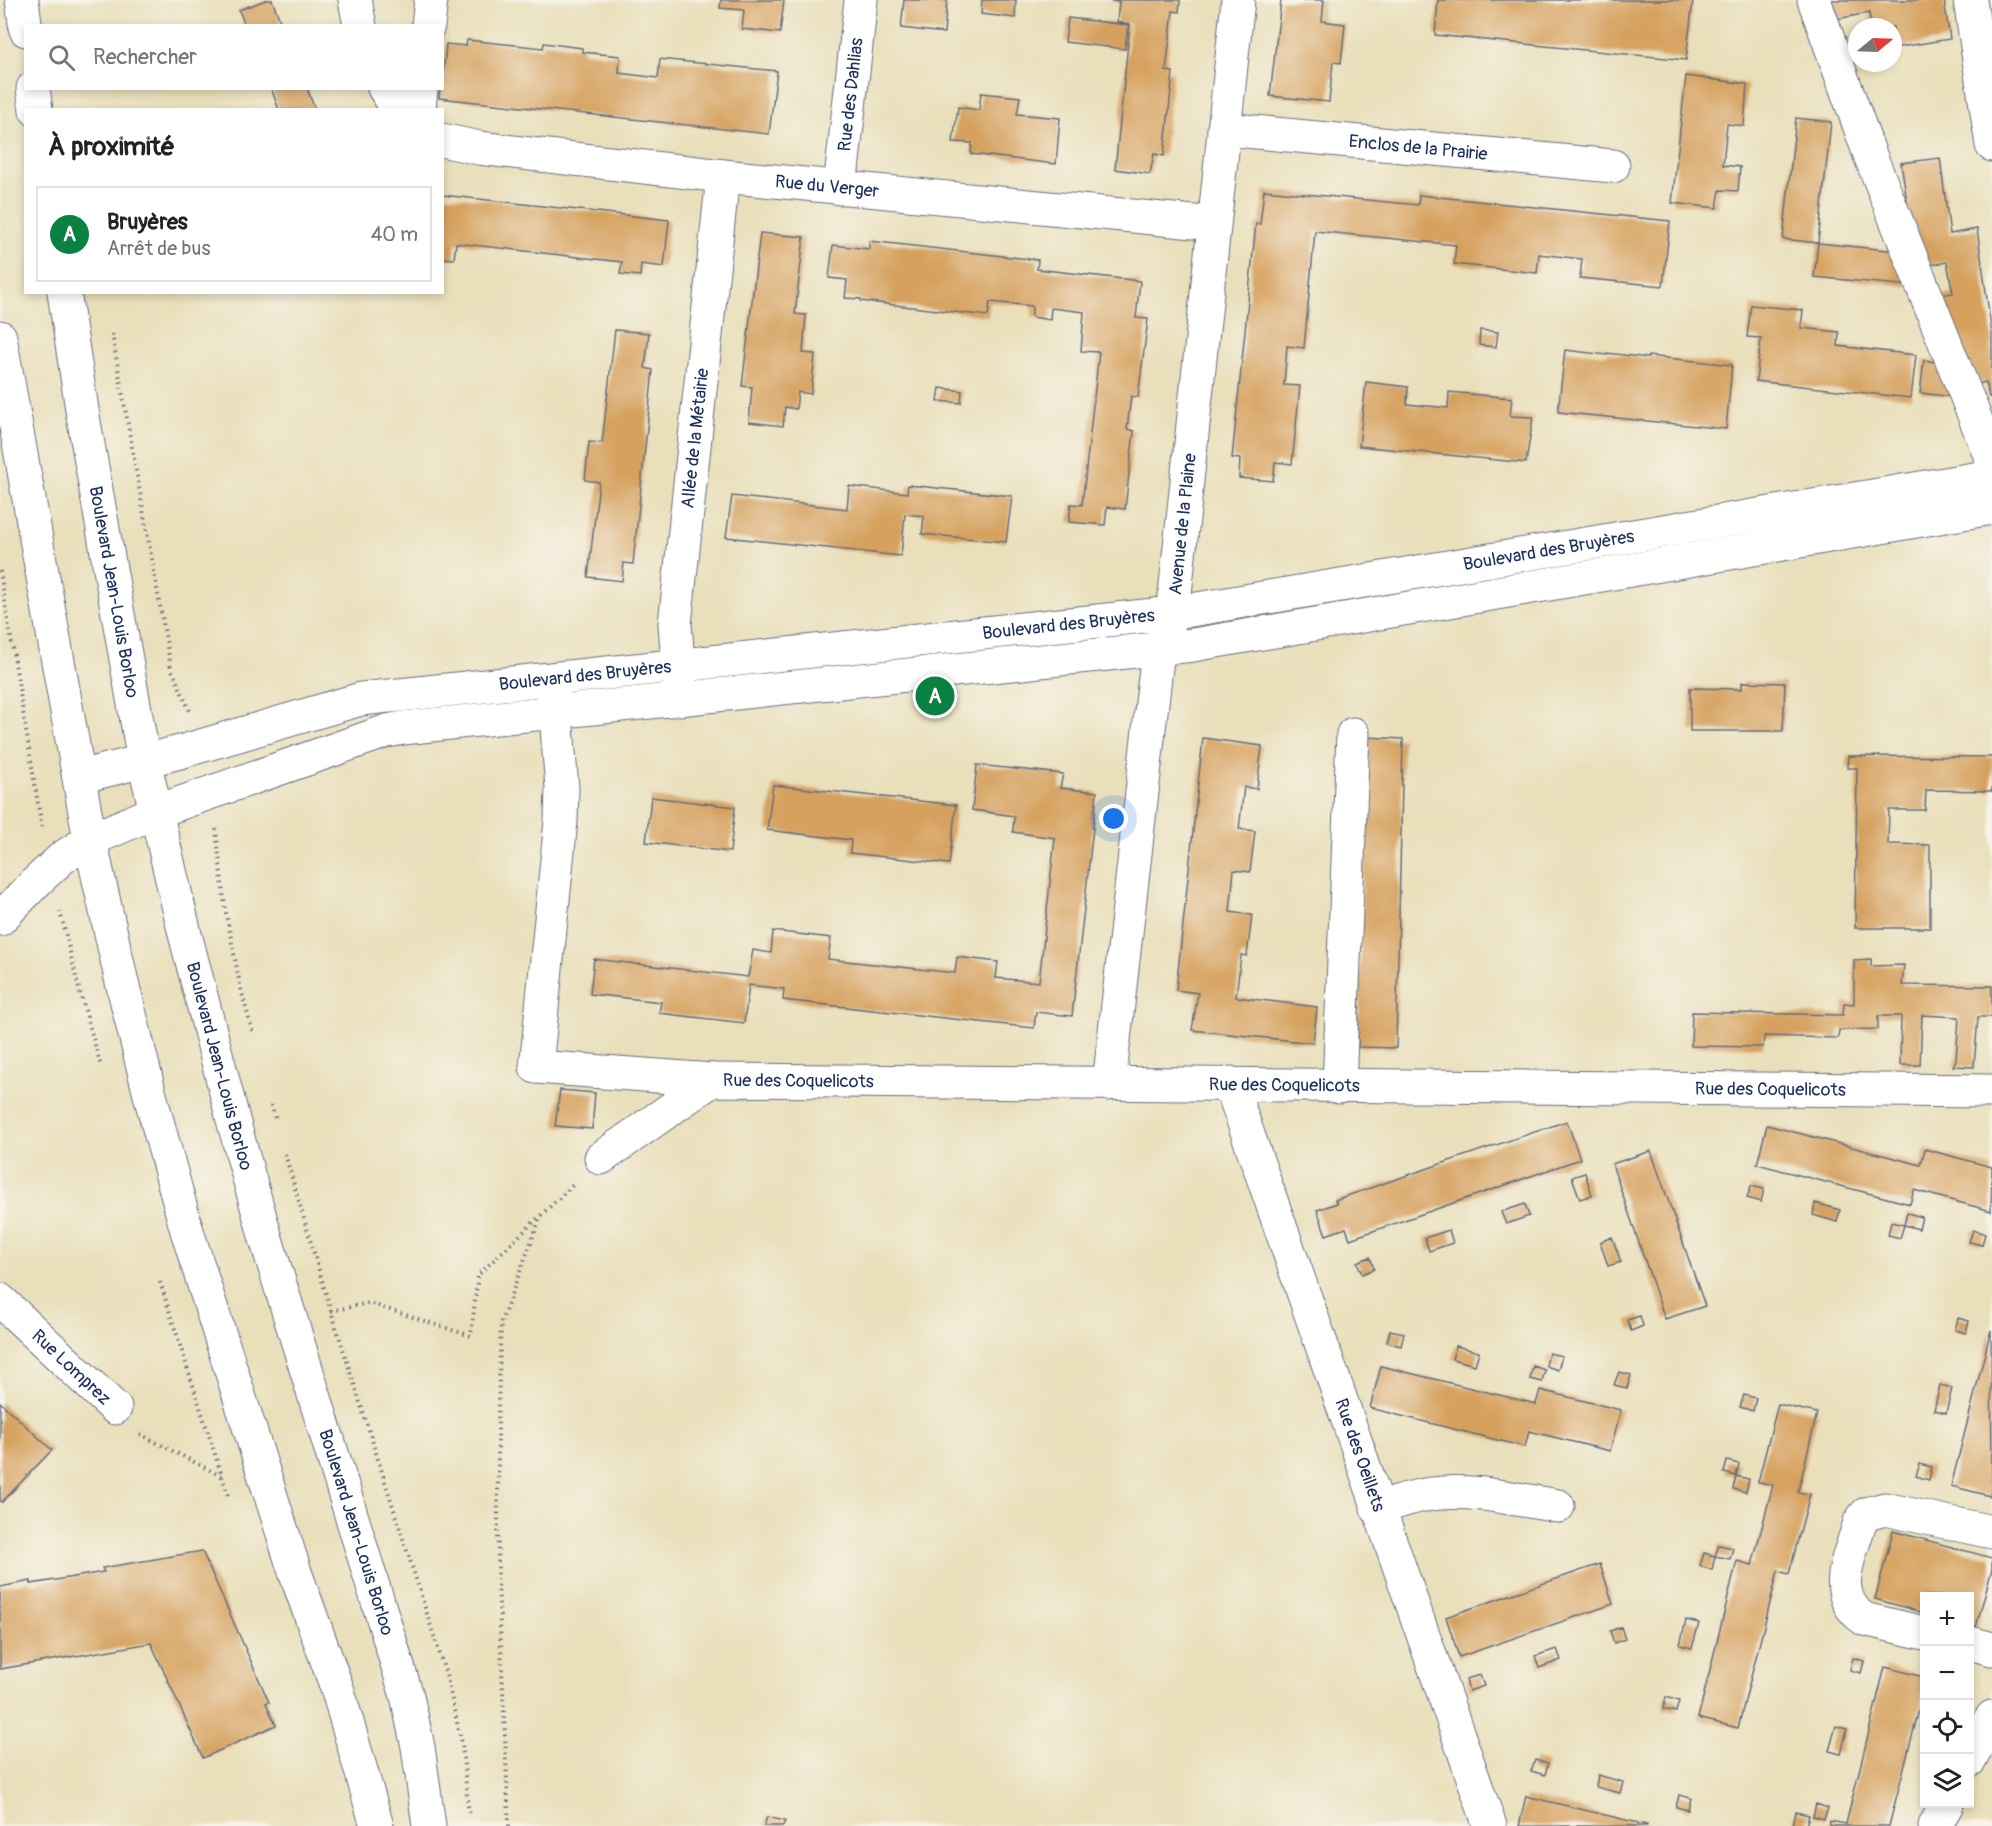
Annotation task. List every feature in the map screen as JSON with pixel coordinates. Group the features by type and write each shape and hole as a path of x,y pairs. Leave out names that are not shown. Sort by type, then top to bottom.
{"street":[{"path":"21,0 25,24"},
{"path":"356,0 360,24"},
{"path":"428,24 431,0"},
{"name":"Rue des Dahlias","path":"840,188 861,0"},
{"name":"Avenue de la Plaine","path":"1109,1084 1158,650 1173,613 1238,0"},
{"path":"1814,0 1870,155 1992,460"},
{"path":"1970,0 1992,145"},
{"path":"33,90 36,108"},
{"path":"385,90 398,108"},
{"path":"419,108 421,90"},
{"name":"Enclos de la Prairie","path":"1224,129 1613,166"},
{"name":"Rue du Verger","path":"444,140 479,148 723,176 1214,224"},
{"name":"Allée de la Métairie","path":"682,700 677,666 675,624 723,176"},
{"name":"Boulevard Jean-Louis Borloo","path":"64,294 85,427 155,812 200,994 255,1200 392,1644 414,1726 429,1826"},
{"path":"0,337 90,840 150,1095 187,1231 289,1554 335,1682 377,1826"},
{"name":"Boulevard des Bruyères","path":"79,777 198,747 361,699 1173,613 1992,476"},
{"name":"Boulevard des Bruyères","path":"90,840 155,812 387,732 424,725 1158,650 1992,508"},
{"path":"553,678 562,788 561,821 536,1067 712,1080"},
{"path":"1339,1087 1353,734"},
{"path":"0,919 62,858 90,840"},
{"name":"Rue des Coquelicots","path":"601,1158 712,1080 1992,1091"},
{"name":"Rue des Oeillets","path":"1230,1083 1490,1826"},
{"name":"Rue Lomprez","path":"0,1300 115,1408"},
{"path":"1377,1508 1413,1497 1447,1492 1558,1506"},
{"path":"1920,1632 1864,1619 1855,1613 1849,1603 1844,1593 1843,1581 1860,1522 1866,1514 1885,1509 1992,1532"},
{"path":"1974,1644 1992,1649"},
{"path":"1973,1754 1992,1717"},
{"path":"1935,1826 1944,1808"}],"path":[{"path":"110,328 171,668 191,713 198,747"},
{"path":"209,794 226,917 255,1043"},
{"path":"269,1095 278,1130"},
{"path":"283,1149 331,1311 446,1674 462,1744 469,1826"},
{"path":"331,1311 369,1303 471,1336 478,1275 601,1158"},
{"path":"510,1826 498,1580 498,1407 501,1322 541,1216"},
{"path":"115,1408 137,1432 222,1477"}],"building":[{"path":"272,0 281,24 244,24 239,10"},
{"path":"721,0 784,0 780,33 742,29 744,10 720,8"},
{"path":"904,0 947,0 944,33 901,28"},
{"path":"982,0 1016,0 1015,18 981,14"},
{"path":"1112,0 1180,0 1179,12 1173,11 1166,71 1173,72 1164,156 1154,154 1150,174 1115,169 1130,24 1117,22 1119,2"},
{"path":"1281,0 1324,0 1322,21 1345,24 1341,63 1333,62 1329,102 1270,96"},
{"path":"1438,0 1693,0 1686,60 1435,35"},
{"path":"1823,0 1944,0 1950,39 1902,47 1902,18 1870,18 1869,13 1831,20"},
{"path":"1068,18 1128,25 1125,49 1065,42"},
{"path":"467,40 543,48 544,43 582,48 582,52 620,56 619,73 658,78 660,59 777,71 769,134 439,98 440,90 444,90 446,44 466,46"},
{"path":"1686,76 1747,84 1744,126 1727,124 1723,165 1740,167 1738,191 1720,190 1717,208 1672,203"},
{"path":"272,90 308,90 314,108 278,108"},
{"path":"981,93 1020,97 1017,114 1060,118 1056,164 971,154 972,143 953,142 958,107 979,110"},
{"path":"1796,118 1831,122 1818,243 1783,239"},
{"path":"1940,158 1950,234 1977,229 1992,334 1992,397 1989,397 1986,382 1974,385 1934,296 1953,293 1947,262 1923,266 1913,240 1901,163"},
{"path":"1264,190 1418,205 1419,195 1670,221 1663,286 1580,278 1582,259 1539,254 1537,273 1454,264 1456,245 1315,231 1304,348 1287,346 1284,385 1300,386 1292,464 1275,462 1273,481 1239,478 1240,459 1232,458 1256,223 1260,224"},
{"path":"444,195 669,220 664,267 641,264 640,276 620,274 622,262 456,243 454,259 444,258"},
{"path":"760,233 804,237 795,314 806,315 803,353 815,354 811,394 798,392 796,409 785,407 783,426 749,422 752,387 742,386"},
{"path":"869,241 1038,260 1037,269 1140,281 1136,318 1148,319 1138,397 1131,396 1127,429 1134,431 1125,509 1107,507 1105,525 1069,522 1071,504 1082,505 1099,352 1081,351 1084,312 1051,308 1050,320 1032,317 1032,306 990,302 988,316 845,298 847,280 829,278 833,245 869,249"},
{"path":"1818,243 1897,251 1911,286 1814,277"},
{"path":"1751,305 1803,310 1801,328 1839,332 1838,346 1916,355 1911,398 1756,381 1761,338 1747,337"},
{"path":"615,330 649,333 645,368 653,370 633,564 624,563 622,581 588,577 599,482 585,480 589,442 602,443"},
{"path":"1480,330 1498,332 1496,347 1479,345"},
{"path":"1565,350 1732,365 1726,429 1558,412"},
{"path":"1924,360 1941,363 1954,397 1920,393"},
{"path":"1366,382 1408,387 1407,404 1448,408 1449,392 1512,398 1510,416 1533,417 1526,463 1359,446"},
{"path":"940,388 962,391 961,403 938,401"},
{"path":"908,485 1012,496 1006,542 922,534 924,516 905,514 901,556 726,537 732,496 847,509 849,486 907,493"},
{"path":"1742,682 1785,683 1783,731 1690,731 1690,688 1742,689"},
{"path":"1366,737 1403,739 1396,1048 1358,1047"},
{"path":"1203,738 1262,746 1257,789 1244,787 1239,829 1255,831 1250,872 1234,870 1230,912 1252,915 1247,956 1241,955 1236,997 1317,1007 1313,1043 1192,1030 1198,993 1176,990"},
{"path":"1848,756 1992,757 1992,791 1926,790 1925,810 1889,810 1888,844 1930,845 1930,928 1855,928 1857,768 1847,768"},
{"path":"977,765 1063,774 1060,788 1097,792 1072,1016 1036,1012 1034,1028 783,1000 784,989 749,985 744,1023 659,1013 661,1002 590,994 594,959 748,977 753,950 771,953 773,931 831,938 828,959 955,973 957,957 998,962 996,978 1039,982 1055,838 1013,832 1014,816 972,810"},
{"path":"773,785 956,805 949,864 850,853 851,840 767,830"},
{"path":"651,797 735,807 730,852 646,842"},
{"path":"1871,959 1871,966 1904,965 1902,985 1992,986 1992,1017 1978,1017 1974,1067 1953,1066 1956,1060 1959,1017 1922,1015 1920,1065 1900,1065 1901,1016 1878,1016 1878,1029 1839,1030 1838,1038 1764,1036 1763,1047 1691,1046 1692,1012 1843,1015 1844,1003 1854,1004 1854,960"},
{"path":"560,1090 595,1093 592,1129 555,1126"},
{"path":"1567,1121 1580,1159 1350,1239 1346,1228 1326,1235 1317,1210 1337,1203 1335,1200"},
{"path":"1767,1125 1921,1165 1925,1149 1992,1167 1991,1211 1914,1190 1910,1204 1757,1164"},
{"path":"1651,1151 1705,1306 1665,1319 1612,1164"},
{"path":"1585,1173 1592,1195 1580,1199 1572,1177"},
{"path":"1751,1186 1764,1189 1761,1202 1747,1198"},
{"path":"1815,1203 1840,1210 1837,1222 1813,1215"},
{"path":"1525,1204 1529,1216 1506,1224 1501,1212"},
{"path":"1907,1213 1922,1217 1919,1229 1904,1225"},
{"path":"1891,1222 1904,1225 1900,1238 1888,1235"},
{"path":"1449,1230 1453,1243 1429,1251 1425,1238"},
{"path":"1973,1230 1985,1234 1982,1245 1969,1242"},
{"path":"1612,1237 1621,1262 1608,1266 1600,1242"},
{"path":"1370,1257 1374,1269 1362,1274 1357,1262"},
{"path":"1640,1316 1643,1326 1631,1331 1627,1320"},
{"path":"1958,1318 1969,1321 1966,1333 1955,1330"},
{"path":"1390,1330 1404,1333 1401,1346 1387,1342"},
{"path":"1991,1330 1992,1488 1990,1496 1951,1486"},
{"path":"1456,1346 1479,1352 1475,1365 1452,1359"},
{"path":"1549,1353 1562,1356 1558,1370 1546,1366"},
{"path":"1381,1366 1536,1404 1540,1390 1621,1410 1610,1451 1529,1431 1525,1447 1370,1408"},
{"path":"1533,1366 1545,1370 1542,1382 1530,1379"},
{"path":"1619,1372 1631,1375 1627,1388 1614,1385"},
{"path":"1940,1385 1952,1388 1946,1413 1934,1410"},
{"path":"1744,1395 1756,1398 1753,1411 1740,1407"},
{"path":"0,1402 52,1450 2,1502 0,1501"},
{"path":"1778,1404 1817,1413 1798,1492 1810,1494 1789,1574 1778,1571 1738,1728 1698,1718 1737,1561 1752,1565 1773,1485 1758,1482"},
{"path":"1727,1461 1739,1464 1736,1476 1724,1473"},
{"path":"1920,1464 1932,1467 1929,1480 1916,1476"},
{"path":"1736,1476 1749,1479 1746,1492 1733,1489"},
{"path":"1893,1531 1992,1558 1992,1569 1976,1627 1974,1626 1974,1592 1920,1592 1920,1612 1875,1599"},
{"path":"1719,1545 1733,1548 1730,1559 1715,1556"},
{"path":"202,1551 269,1702 266,1703 276,1725 203,1758 151,1643 0,1669 0,1587 104,1572 102,1568"},
{"path":"1704,1553 1715,1556 1712,1570 1700,1566"},
{"path":"1600,1564 1613,1604 1459,1657 1446,1617"},
{"path":"1686,1620 1699,1623 1692,1648 1680,1645"},
{"path":"1621,1627 1625,1639 1614,1643 1610,1631"},
{"path":"1557,1649 1561,1660 1539,1668 1535,1656"},
{"path":"1853,1658 1864,1661 1861,1673 1850,1670"},
{"path":"1885,1667 1920,1676 1920,1706 1889,1826 1829,1826 1830,1821 1846,1824"},
{"path":"1480,1675 1484,1686 1469,1691 1466,1679"},
{"path":"1666,1697 1679,1701 1676,1712 1663,1709"},
{"path":"1836,1726 1847,1729 1841,1754 1829,1751"},
{"path":"1535,1760 1548,1763 1545,1775 1531,1771"},
{"path":"1598,1775 1623,1782 1620,1793 1596,1787"},
{"path":"1679,1795 1691,1798 1688,1810 1676,1807"},
{"path":"1526,1796 1647,1825 1647,1826 1519,1826"},
{"path":"1816,1804 1828,1808 1824,1819 1813,1816"},
{"path":"1796,1812 1809,1815 1806,1826 1793,1825"},
{"path":"767,1817 785,1821 783,1826 764,1826"}],"place":[{"name":"Bruyères","path":"935,696"}]}
